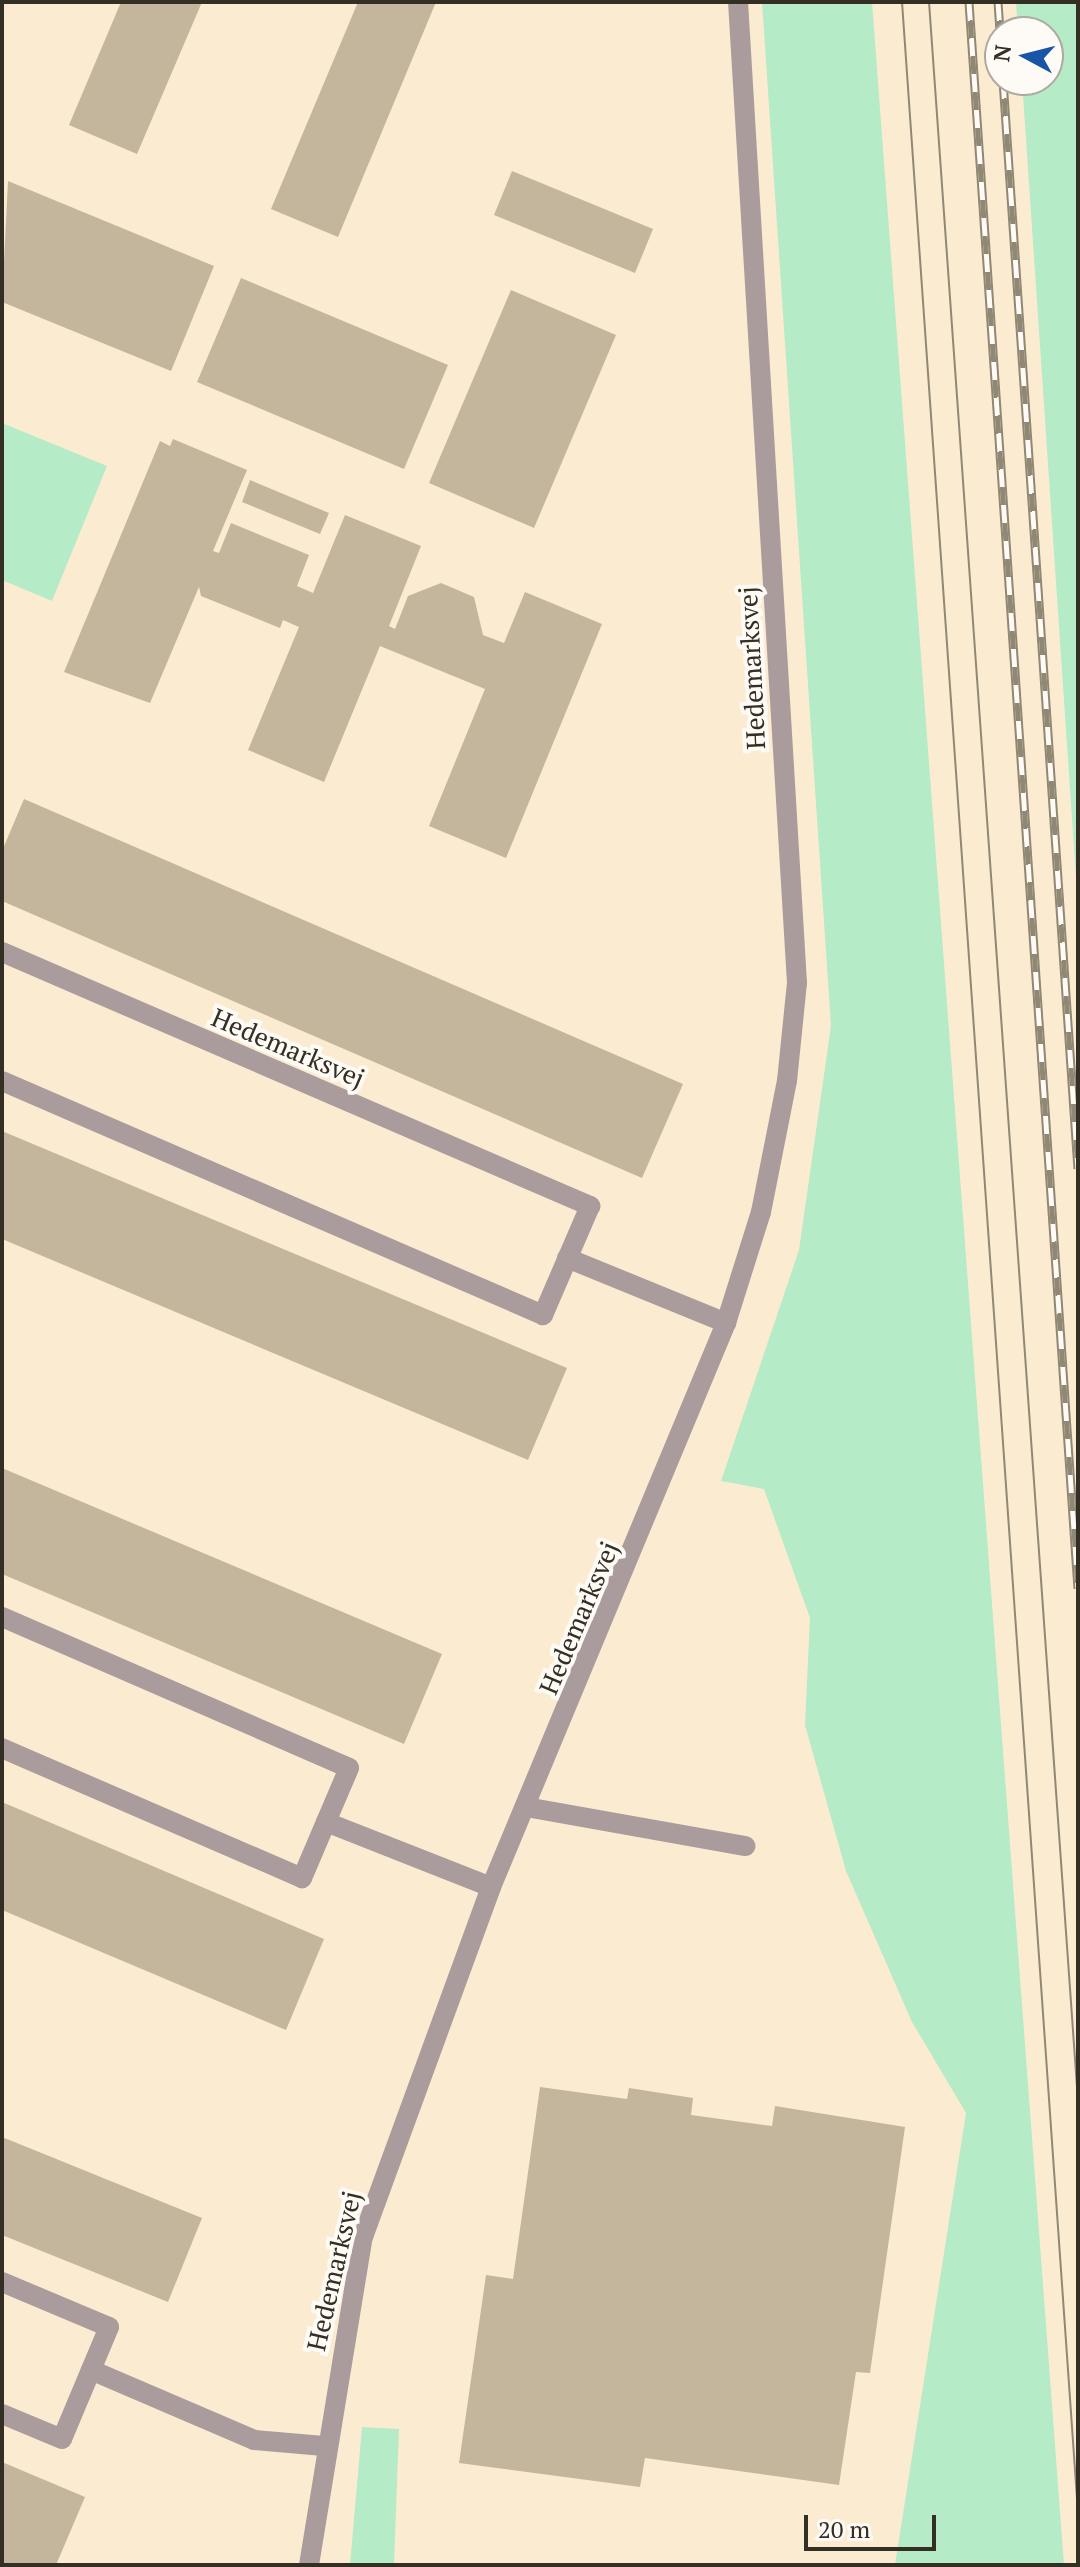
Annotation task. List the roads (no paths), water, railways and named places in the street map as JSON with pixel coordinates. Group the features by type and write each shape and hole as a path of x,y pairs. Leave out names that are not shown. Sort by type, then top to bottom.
{"street":[{"name":"Hedemarksvej","path":"309,2565 324,2446 363,2237 491,1887 726,1323 761,1212 797,983 738,2"},
{"name":"Hedemarksvej","path":"2,952 590,1206 543,1315 2,1081"},
{"path":"567,1258 726,1323"},
{"path":"2,1617 349,1768 302,1878 2,1748"},
{"path":"526,1807 746,1846"},
{"path":"326,1822 491,1887"},
{"path":"2,2282 109,2327 62,2439 2,2414"},
{"path":"91,2370 254,2440 324,2446"}],"tram line":[{"path":"902,2 1078,2512"},
{"path":"929,2 1078,2103"}],"railway":[{"path":"969,2 1078,1588"},
{"path":"998,2 999,16"},
{"path":"1004,96 1078,1168"}]}
